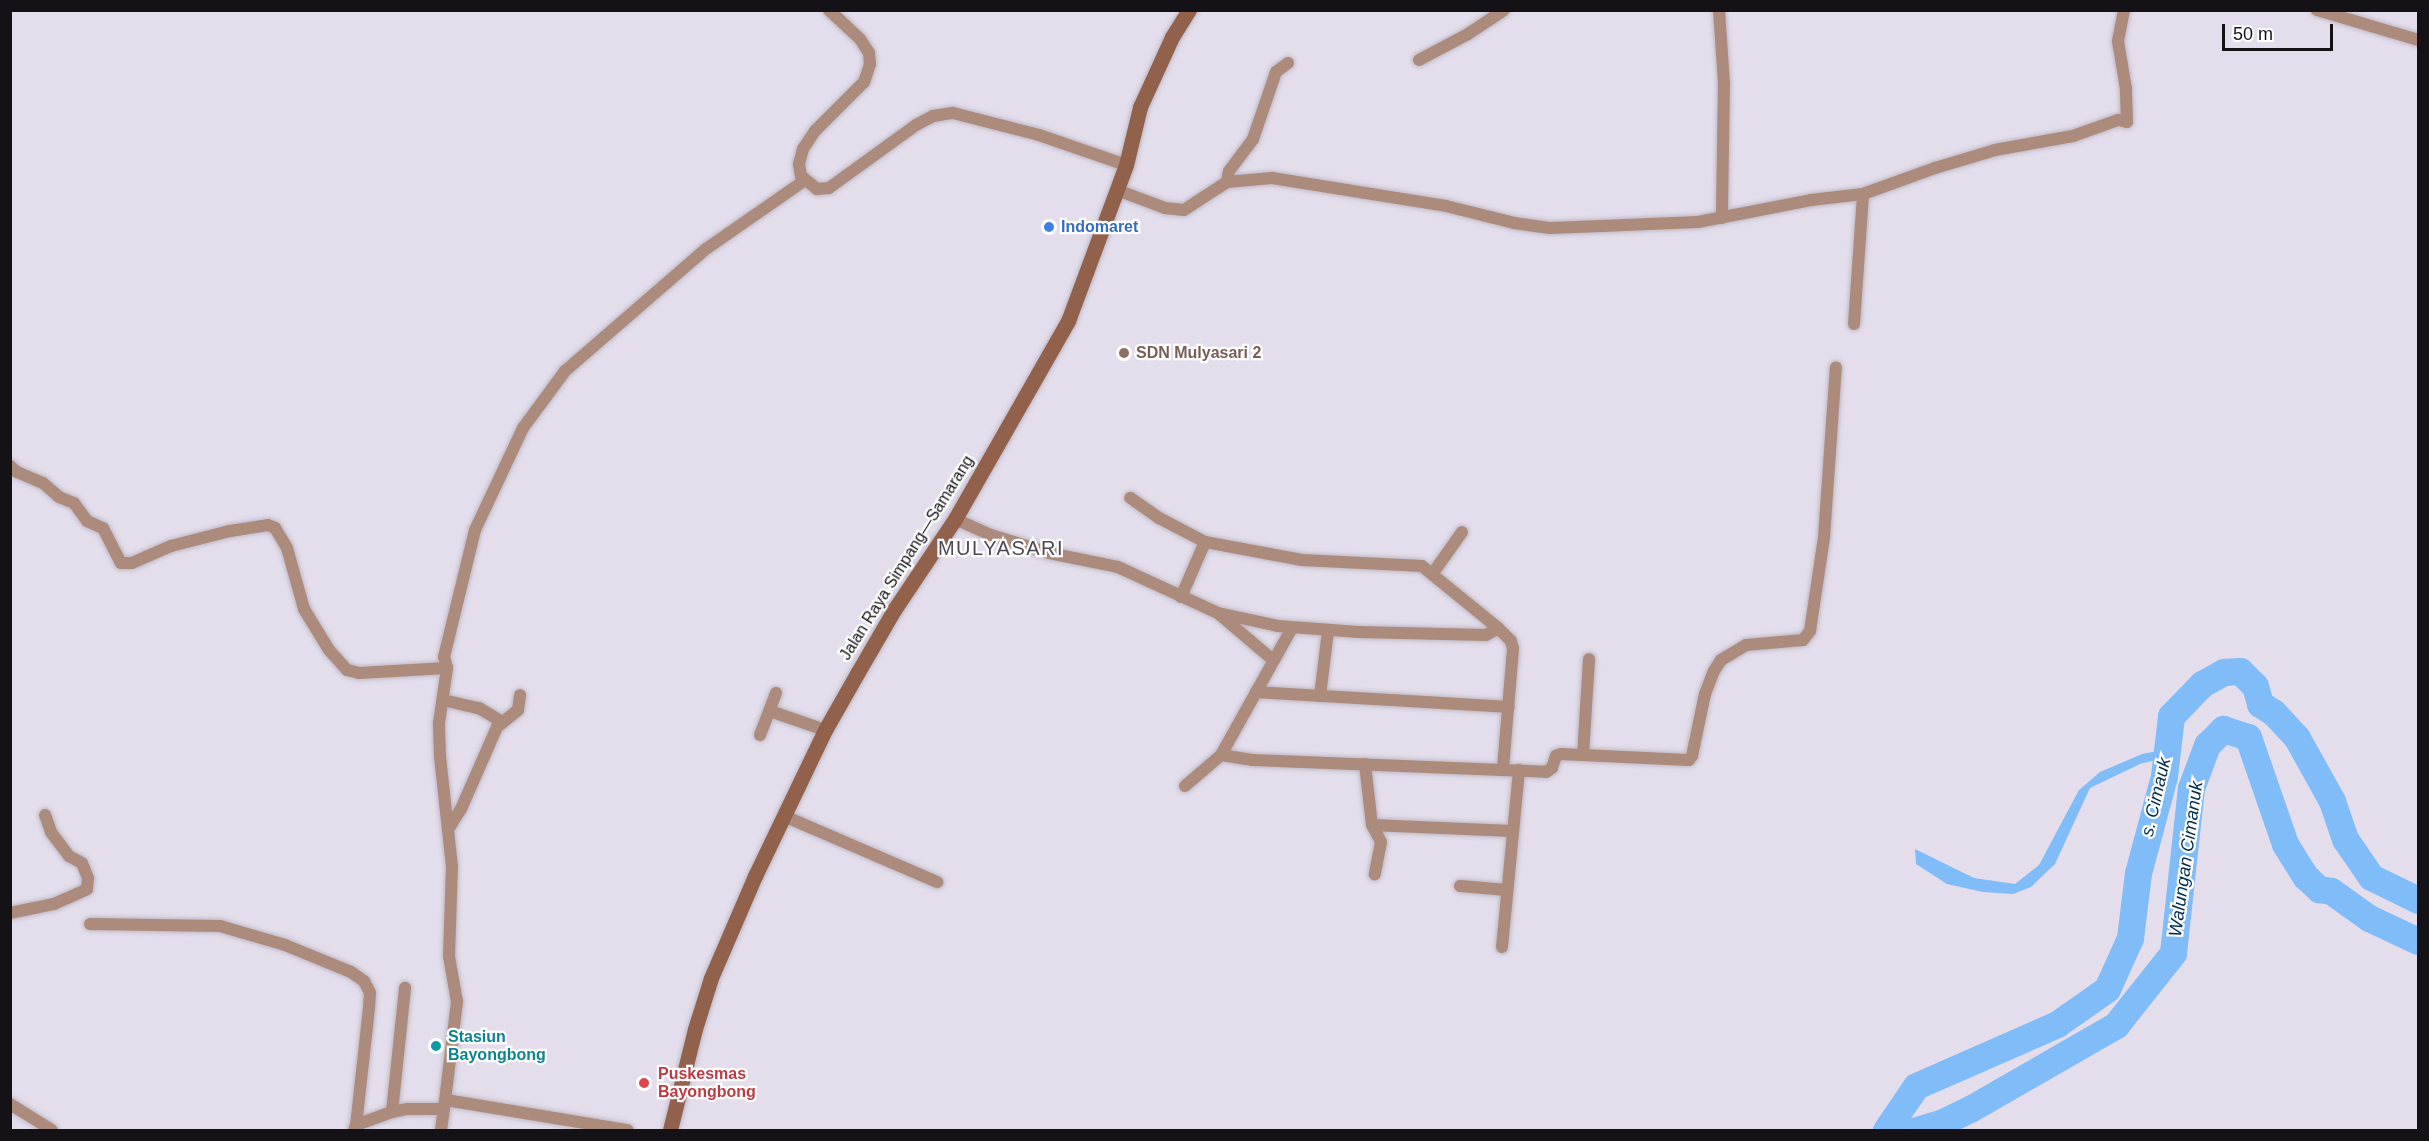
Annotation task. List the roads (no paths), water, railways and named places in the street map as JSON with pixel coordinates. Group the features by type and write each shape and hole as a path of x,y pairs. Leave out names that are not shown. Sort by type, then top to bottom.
{"main road":[{"name":"Jalan Raya Simpang—Samarang","path":"670,1131 695,1029 711,978 784,816 825,730 858,672 894,610 955,519 1068,321 1126,165 1140,107 1172,38 1189,10"}],"street":[{"path":"828,10 860,39 869,53 868,74 814,131 803,149 799,164 804,181 818,189 829,188 916,124 933,117 953,113 1039,135 1126,165"},
{"path":"1419,60 1468,34 1504,10"},
{"path":"1719,10 1724,84 1722,218"},
{"path":"1117,190 1165,208 1184,210 1227,182 1272,178 1446,206 1514,223 1550,228 1698,222 1810,200 1863,194 1935,168 1995,150 2073,136 2118,120 2127,122 2126,89 2118,41 2124,10"},
{"path":"2317,10 2418,40"},
{"path":"1227,182 1229,171 1253,139 1276,72 1288,63"},
{"path":"441,1131 458,1002 449,956 452,867 440,756 439,723 447,668 444,657 475,530 523,428 555,382 610,330 706,249 804,181"},
{"path":"1854,324 1863,194"},
{"path":"1221,755 1253,760 1546,772 1552,768 1556,756 1562,754 1689,760 1692,756 1705,694 1721,660 1746,645 1796,641 1807,637 1812,622 1824,537 1836,367"},
{"path":"10,466 17,472 43,483 59,497 74,503 87,521 103,528 121,563 132,563 182,543 240,529 268,525 274,528 288,548 291,568 308,617 328,650 347,670 359,673 447,668"},
{"path":"1130,498 1159,518 1205,542 1302,560 1422,566 1433,573 1511,641 1513,649 1503,769"},
{"path":"955,519 1048,553 1118,567 1218,613 1292,628 1486,635 1498,628"},
{"path":"1433,573 1462,532"},
{"path":"1181,597 1205,542"},
{"path":"1218,613 1273,660"},
{"path":"1185,786 1221,755 1292,628"},
{"path":"1320,696 1328,631"},
{"path":"1583,755 1589,659"},
{"path":"1256,692 1509,707"},
{"path":"760,735 776,693"},
{"path":"449,828 461,809 474,775 502,722 518,710 520,695"},
{"path":"443,700 470,705 502,722"},
{"path":"770,711 825,730"},
{"path":"1365,764 1372,825 1382,842 1375,874"},
{"path":"1502,947 1519,770"},
{"path":"10,913 54,904 87,889 88,878 82,862 69,856 51,832 45,814"},
{"path":"784,816 937,882"},
{"path":"1372,825 1512,831"},
{"path":"1460,886 1507,890"},
{"path":"90,924 220,926 285,945 351,972 364,981 370,993 355,1128 392,1113 445,1104 628,1131"},
{"path":"392,1113 405,988"},
{"path":"10,1104 52,1131"}],"water":[{"path":"2162,750 2164,776 2159,759 2140,764 2090,788 2055,864 2031,887 2013,894 1983,892 1947,884 1916,864 1915,849 1974,878 2015,884 2039,865 2079,790 2100,772 2142,754"}],"waterway":[{"name":"s. Cimauk","path":"1886,1130 1916,1086 2057,1024 2107,989 2130,938 2138,873 2164,776 2171,716 2202,684 2224,672 2240,671 2255,686 2260,704 2273,712 2297,738 2332,801 2345,839 2371,877 2418,900"},
{"name":"Walungan Cimanuk","path":"1917,1130 1943,1122 1970,1109 2116,1025 2173,953 2191,788 2207,745 2223,729 2248,737 2285,844 2306,877 2319,889 2331,891 2369,918 2418,941"}],"place":[{"name":"Indomaret","path":"1049,227"},
{"name":"SDN Mulyasari 2","path":"1124,353"},
{"name":"Stasiun Bayongbong","path":"436,1046"},
{"name":"Puskesmas Bayongbong","path":"644,1083"}],"district":[{"name":"MULYASARI","path":"1001,548"}]}
